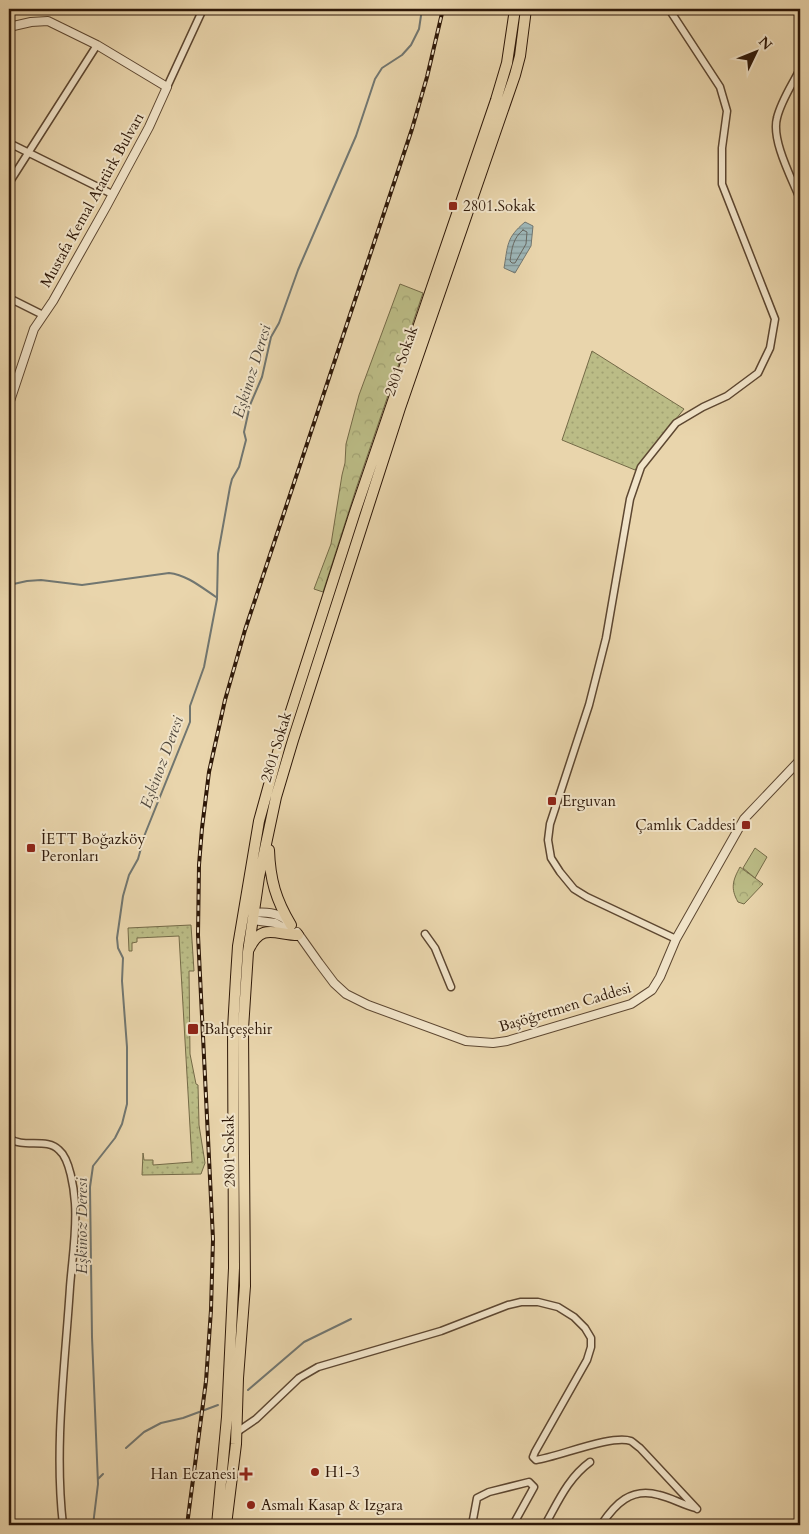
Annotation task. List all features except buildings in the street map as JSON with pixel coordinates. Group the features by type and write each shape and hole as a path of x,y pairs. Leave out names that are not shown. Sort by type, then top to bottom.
{"main road":[{"name":"2801 Sokak","path":"226,1525 237,1432 238,1378 245,1286 242,1029 249,917 260,821 278,752 355,512 501,84 509,50 515,9"},
{"name":"2801 Sokak","path":"217,1525 228,1404 234,1268 234,1029 238,946 249,917 276,797 293,740 400,408 515,75 520,56 526,9"},
{"path":"268,832 272,881 276,898 291,925"},
{"path":"248,952 253,941 269,931 300,937"},
{"path":"228,1404 232,1413 232,1431 237,1432"}],"street":[{"name":"Mustafa Kemal Atatürk Bulvarı","path":"9,404 34,329 149,127 204,9"},
{"path":"669,9 720,87 727,111 722,148 722,184 775,319 770,348 758,373 727,396 703,407 676,423 641,467 630,499 606,638 589,705 553,813 548,840 551,858 574,889 676,939"},
{"path":"9,27 31,22 48,21 97,45 167,87"},
{"path":"9,183 97,45"},
{"path":"800,69 776,120 776,134 800,199"},
{"path":"9,143 112,194"},
{"path":"9,298 43,315"},
{"name":"Başöğretmen Caddesi","path":"291,925 334,983 346,994 368,1005 466,1041 493,1043 507,1041 631,1004 652,990 660,977 676,939 744,819 800,760"},
{"path":"249,917 263,912 282,917 291,925"},
{"path":"249,917 275,923 300,937"},
{"path":"425,934 435,948 451,987"},
{"path":"9,1138 16,1142 52,1145 58,1148 67,1163 74,1191 76,1206 62,1403 59,1491 63,1525"},
{"path":"237,1432 256,1419 299,1378 318,1366 441,1331 508,1305 521,1302 538,1302 551,1305 574,1317 585,1328 591,1338 591,1347 587,1360 533,1457 536,1460 548,1458 597,1444 621,1440 631,1442 640,1448 698,1509 657,1494 642,1494 626,1497 615,1506 601,1525"},
{"path":"545,1525 565,1488 575,1475 590,1462"},
{"path":"472,1525 477,1498 489,1492 529,1482 534,1487 514,1525"}],"green space":[{"path":"400,284 423,293 323,592 314,589 331,544 345,463 346,444 359,395"},
{"path":"592,351 684,409 635,470 562,440"},
{"path":"755,848 767,857 755,878 743,868"},
{"path":"740,867 763,884 744,904 738,902 733,888 734,880"},
{"path":"191,925 194,971 189,971 190,1054 196,1084 198,1085 199,1125 205,1163 201,1174 142,1175 143,1153 144,1160 153,1160 153,1165 192,1162 179,936 137,938 137,942 132,943 132,951 129,951 128,928"}],"water":[{"path":"525,222 533,226 531,246 515,273 504,268 507,248 514,233"}],"waterway":[{"name":"Eşkinoz Deresi","path":"93,1525 98,1484 92,1337 90,1187 93,1166 115,1138 122,1124 127,1104 127,1047 122,981 123,958 118,948 117,938 123,896 129,875 138,859 145,834 190,722 190,706 204,667 217,599 218,554 230,487 239,467 246,440 244,432 250,405 262,377 271,337 279,323 298,270 356,136 375,79 382,68 402,55 411,45 419,29 422,9"},
{"path":"9,585 41,580 82,585 169,573 188,579 216,597"},
{"path":"248,1390 304,1342 351,1319"},
{"path":"126,1448 144,1432 161,1423 183,1418 218,1405"},
{"name":"Eşkinoz Deresi","path":"98,1479 103,1474"}],"railway":[{"path":"187,1525 206,1381 211,1310 213,1239 198,935 199,865 209,772 225,700 245,630 412,129 427,77 443,9"}],"place":[{"name":"2801.Sokak","path":"453,206"},
{"name":"Erguvan","path":"552,801"},
{"name":"Çamlık Caddesi","path":"746,825"},
{"name":"İETT Boğazköy Peronları","path":"31,848"},
{"name":"Bahçeşehir","path":"193,1029"},
{"name":"H1-3","path":"315,1472"},
{"name":"Han Eczanesi","path":"246,1474"},
{"name":"Asmalı Kasap & Izgara","path":"251,1505"}]}
